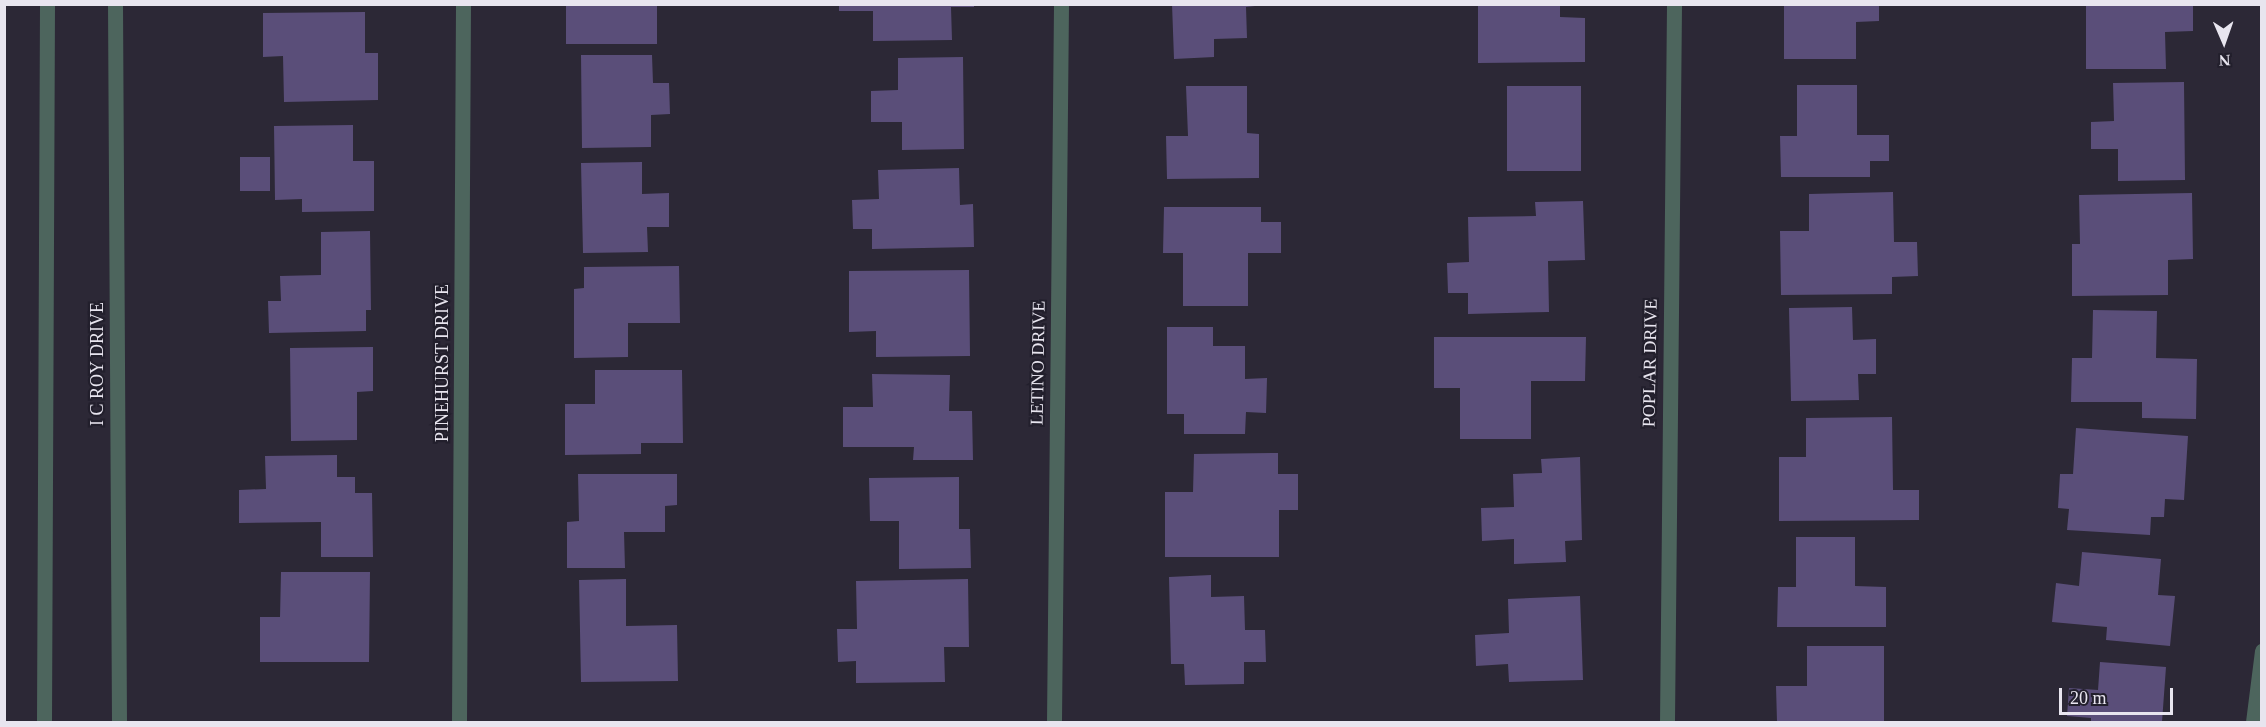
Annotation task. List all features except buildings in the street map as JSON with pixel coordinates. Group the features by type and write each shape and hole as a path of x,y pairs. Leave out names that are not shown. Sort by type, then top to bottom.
{"street":[{"path":"44,723 47,4"},
{"name":"I C ROY DRIVE","path":"115,4 119,723"},
{"name":"PINEHURST DRIVE","path":"459,723 463,4"},
{"name":"LETINO DRIVE","path":"1054,723 1061,4"},
{"name":"POPLAR DRIVE","path":"1667,723 1674,4"},
{"path":"2253,723 2262,651"}]}
